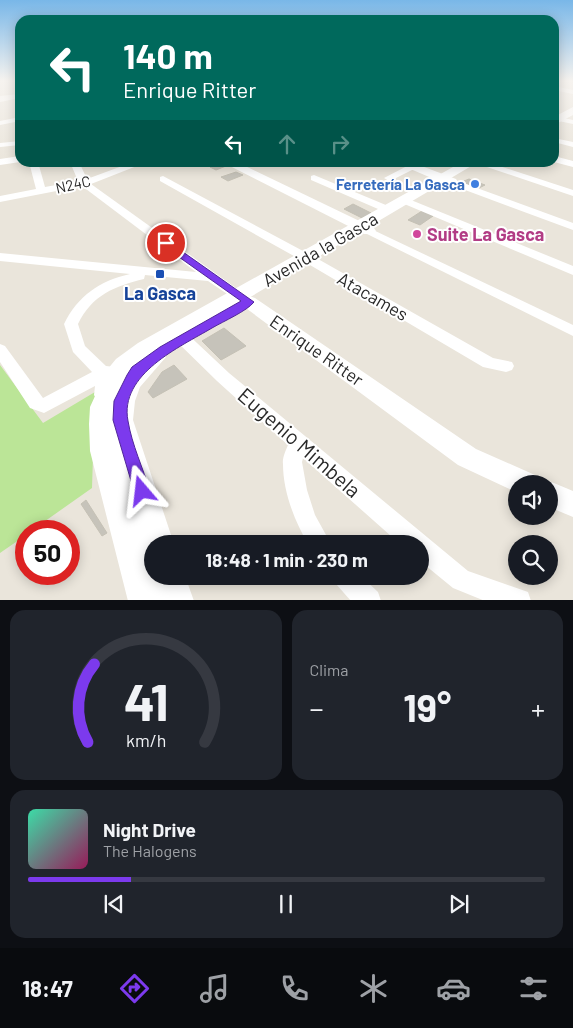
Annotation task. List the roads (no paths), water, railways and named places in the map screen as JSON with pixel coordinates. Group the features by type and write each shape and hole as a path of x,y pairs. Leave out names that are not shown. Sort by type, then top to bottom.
{"main road":[{"path":"559,117 573,110"},
{"name":"Avenida la Gasca","path":"146,600 104,451 103,406 114,369 146,349 180,336 471,167"},
{"name":"Avenida la Gasca","path":"365,228 389,210 411,202"},
{"name":"Avenida la Gasca","path":"155,535 120,420 120,410 125,392 137,371 180,336"},
{"path":"171,585 176,600"}],"street":[{"path":"0,123 15,120"},
{"path":"559,120 573,122"},
{"path":"559,142 573,146"},
{"path":"0,146 15,144"},
{"path":"0,162 15,160"},
{"path":"559,160 573,164"},
{"path":"34,167 41,192"},
{"name":"Enrique Ritter","path":"76,167 84,183 213,278 468,457 508,476"},
{"name":"N24C","path":"0,199 84,183 129,167"},
{"path":"237,167 573,331"},
{"path":"389,178 411,167 573,227"},
{"path":"491,167 573,193"},
{"path":"314,178 389,210"},
{"name":"Atacames","path":"163,179 310,260 489,363 506,366"},
{"path":"411,202 573,272"},
{"path":"0,257 213,278"},
{"path":"114,369 78,348 71,324 83,304 107,285 127,277 160,274"},
{"name":"Eugenio Mimbela","path":"180,336 407,535"},
{"path":"0,350 36,403 44,406 114,369"},
{"path":"300,442 292,462 297,490 306,520 315,535"},
{"path":"558,498 573,504"},
{"path":"429,553 461,580 519,600"},
{"path":"353,585 368,600"}],"place":[{"name":"Ferretería La Gasca","path":"475,184"},
{"name":"Suite La Gasca","path":"417,234"},
{"name":"La Gasca","path":"160,274"}]}
